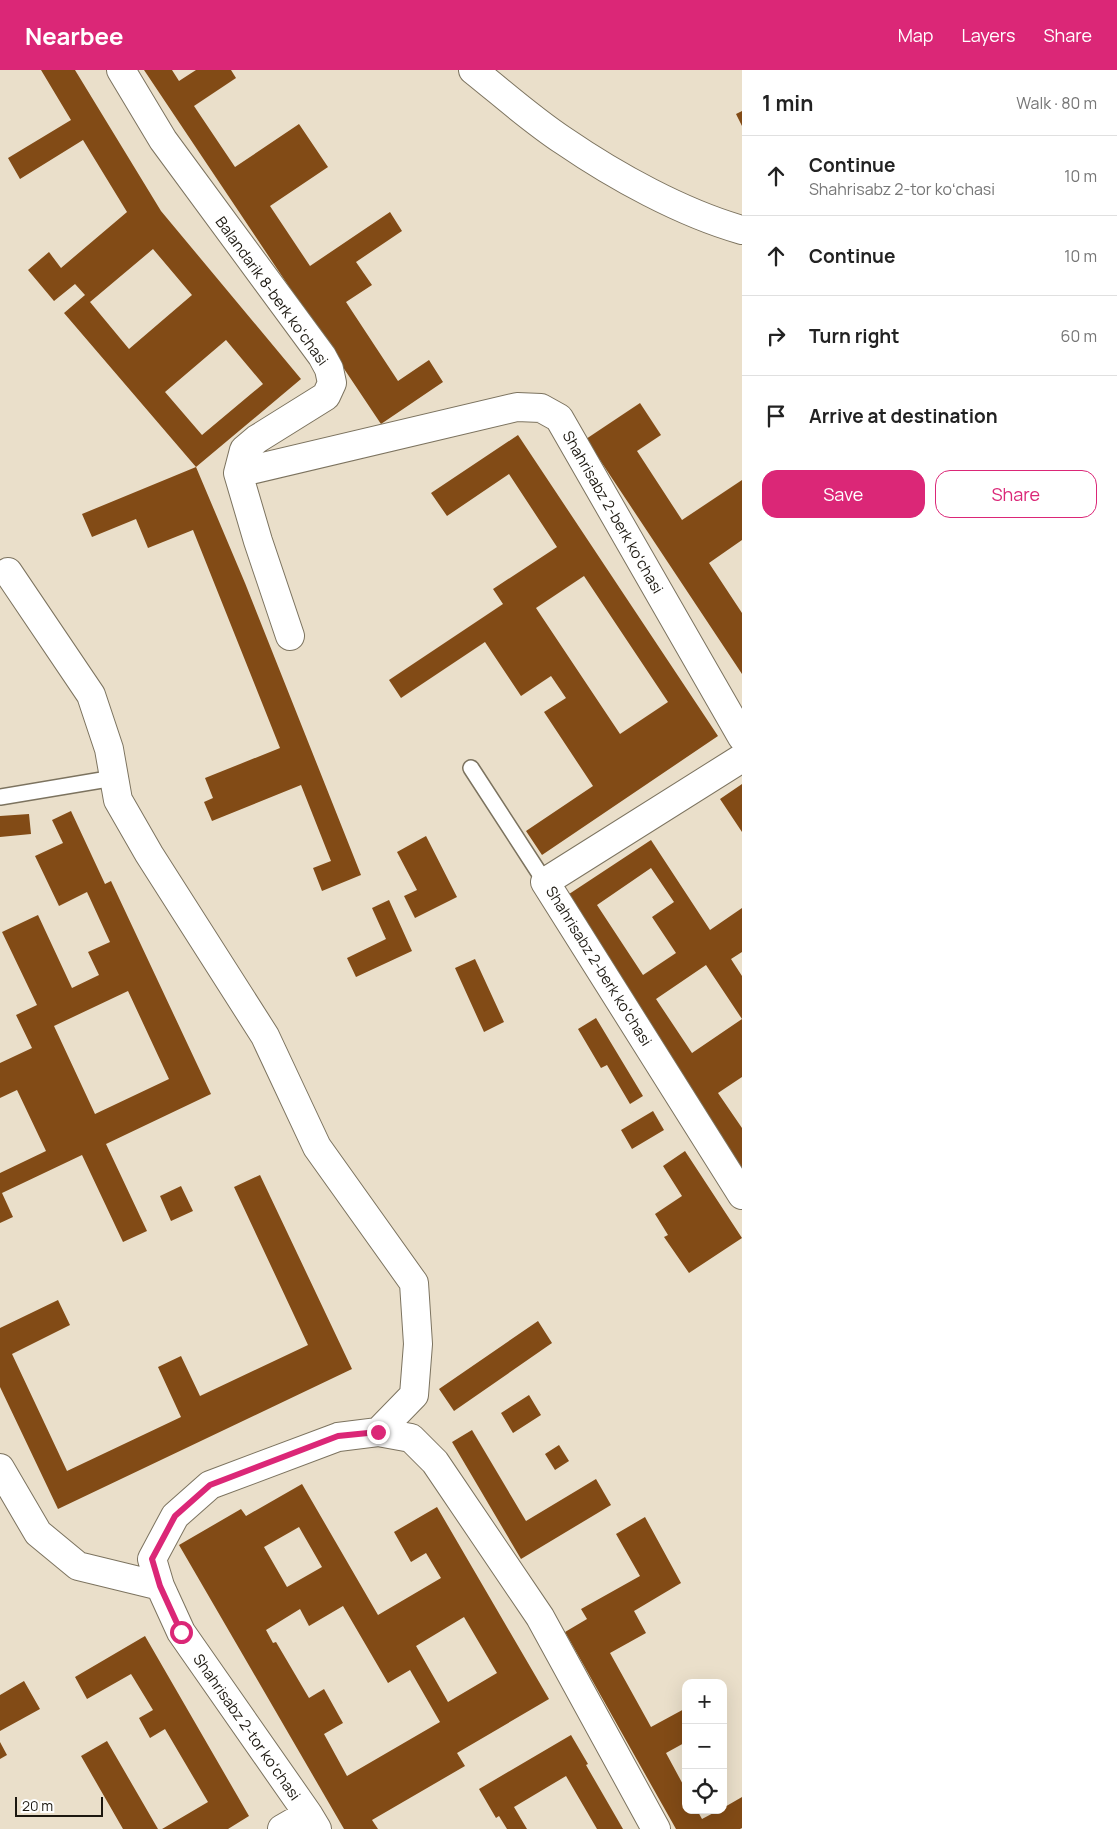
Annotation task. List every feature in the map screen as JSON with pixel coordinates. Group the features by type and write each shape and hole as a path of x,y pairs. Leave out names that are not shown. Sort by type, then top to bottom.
{"street":[{"name":"Balandarik 8-berk koʻchasi","path":"121,70 163,140 330,369 332,383 326,396 244,450 238,473"},
{"path":"473,70 563,141 636,185 718,223 742,230"},
{"name":"Shahrisabz 2-berk koʻchasi","path":"238,473 517,407 542,408 560,418 742,737"},
{"path":"238,473 258,541 290,636"},
{"path":"3,566 91,695 109,749 118,800 149,854 265,1036 316,1147 414,1283 418,1344 414,1395 378,1432"},
{"name":"Shahrisabz 2-berk koʻchasi","path":"742,758 545,882 742,1195"},
{"name":"Shahrisabz 2-tor koʻchasi","path":"282,1829 312,1822 181,1632 160,1586 152,1559 175,1516 210,1485 338,1436 378,1432 411,1438 435,1462 540,1617 656,1829"},
{"path":"0,1468 38,1532 78,1566 160,1586"}],"lane":[{"path":"471,768 545,882"},
{"path":"0,797 114,778"}],"building":[{"path":"41,70 75,70 161,211 301,379 196,467 64,313 85,295 75,284 54,301 28,270 49,252 61,268 127,212 83,140 20,179 8,158 71,120","holes":["153,249 192,295 129,349 90,302","226,340 263,384 202,435 165,392"]},
{"path":"144,70 172,70 179,81 196,70 231,70 236,78 194,106 235,167 299,124 328,167 270,206 310,266 390,212 402,231 356,262 372,285 346,302 398,381 429,360 443,382 381,424"},
{"path":"742,111 742,126 736,114"},
{"path":"640,403 661,435 637,451 682,520 742,480 742,540 709,563 742,613 742,674 586,439"},
{"path":"518,435 718,736 542,855 526,831 593,786 544,712 566,698 551,676 521,696 485,642 401,698 389,680 503,604 493,589 557,547 509,474 447,516 431,493","holes":["584,576 668,702 620,734 536,608"]},
{"path":"196,467 245,583 361,875 322,891 313,868 331,861 301,785 212,821 204,802 213,798 205,778 280,748 193,530 148,548 136,519 92,537 82,514"},
{"path":"742,784 742,832 720,799"},
{"path":"71,811 105,884 111,881 211,1094 106,1144 147,1231 123,1242 82,1155 2,1193 13,1217 0,1223 0,1173 46,1151 17,1090 0,1098 0,1063 32,1048 16,1015 37,1005 2,932 38,915 72,988 99,975 88,952 110,942 87,892 59,906 35,856 63,843 52,820","holes":["128,991 169,1079 95,1114 54,1026"]},
{"path":"29,814 31,834 0,837 0,816"},
{"path":"426,836 457,897 415,918 404,896 417,890 397,852"},
{"path":"651,840 710,930 742,908 742,952 731,959 742,976 742,1019 742,1077 718,1093 742,1128 742,1171 560,900","holes":["651,868 674,902 652,917 676,953 643,975 597,905","706,965 742,1019 692,1053 656,999"]},
{"path":"389,900 412,951 356,977 347,958 386,939 372,908"},
{"path":"475,959 504,1022 484,1032 455,968"},
{"path":"596,1018 643,1096 630,1104 607,1065 601,1068 578,1029"},
{"path":"653,1111 664,1130 632,1149 621,1130"},
{"path":"685,1151 742,1238 689,1273 664,1237 668,1235 655,1214 682,1196 663,1166"},
{"path":"260,1175 352,1369 58,1509 0,1387 0,1328 58,1300 70,1325 12,1354 67,1471 181,1417 158,1367 181,1356 200,1396 308,1345 234,1187"},
{"path":"181,1186 193,1211 171,1221 160,1196"},
{"path":"538,1321 552,1343 454,1411 439,1389"},
{"path":"529,1395 541,1415 513,1433 501,1413"},
{"path":"472,1430 526,1521 596,1479 611,1505 521,1559 452,1442"},
{"path":"559,1445 569,1461 555,1470 545,1454"},
{"path":"302,1484 378,1615 441,1578 426,1553 411,1562 394,1532 437,1507 549,1699 457,1753 465,1766 372,1820 378,1829 344,1829 179,1545 241,1509 246,1516","holes":["299,1527 322,1567 287,1587 264,1547","343,1606 388,1683 410,1670 440,1722 347,1776 324,1734 343,1723 324,1689 309,1698 276,1642 273,1643 266,1630 300,1609 309,1626","464,1617 497,1673 448,1702 416,1646"]},
{"path":"645,1517 681,1583 634,1611 646,1633 610,1653 651,1727 682,1710 682,1744 666,1753 682,1783 682,1814 699,1814 702,1819 711,1814 727,1814 727,1806 742,1797 742,1828 740,1829 676,1829 565,1632 587,1619 581,1609 640,1576 616,1534"},
{"path":"145,1636 249,1816 228,1829 162,1829 208,1802 165,1729 150,1738 139,1718 153,1710 131,1674 87,1699 75,1677"},
{"path":"24,1681 40,1709 0,1731 0,1695"},
{"path":"571,1735 623,1829 597,1829 566,1776 514,1807 527,1829 507,1829 499,1816 496,1818 479,1789"},
{"path":"107,1741 158,1829 123,1829 81,1756"},
{"path":"0,1742 7,1755 0,1759"}],"route":[{"path":"181,1632 160,1586 152,1559 175,1516 210,1485 338,1436 378,1432"}]}
